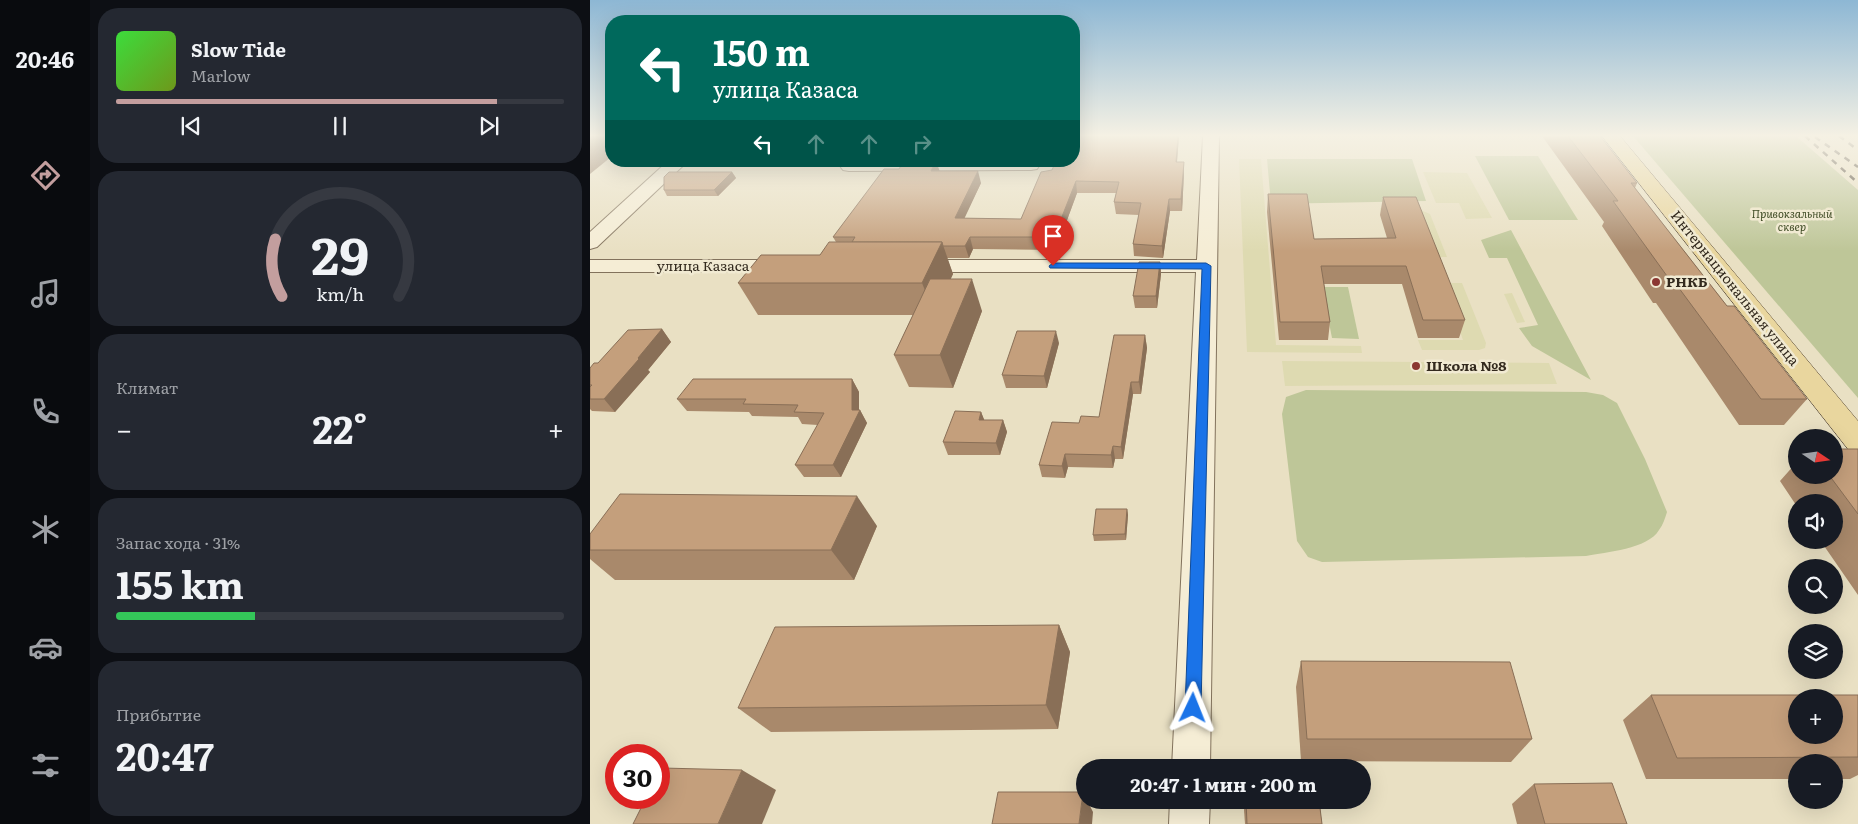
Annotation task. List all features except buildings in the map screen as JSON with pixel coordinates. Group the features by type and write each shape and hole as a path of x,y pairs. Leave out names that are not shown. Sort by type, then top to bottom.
{"main road":[{"name":"Интернациональная улица","path":"1642,174 1858,441"}],"street":[{"path":"590,243 664,174"},
{"path":"1191,759 1210,174"},
{"name":"улица Казаса","path":"590,266 805,266"},
{"path":"895,266 1206,266"},
{"path":"1189,824 1190,809"}],"shaded area":[{"path":"1240,174 1262,174 1276,345 1361,346 1362,353 1247,352"},
{"path":"1424,174 1468,174 1492,218 1466,219 1459,203 1436,203"},
{"path":"1380,208 1416,208 1430,214 1447,257 1433,257 1381,213"},
{"path":"1443,283 1462,283 1486,343 1485,348 1479,350 1422,350 1418,340 1463,340"},
{"path":"1512,293 1525,322 1517,323 1504,294"},
{"path":"1282,361 1549,363 1557,384 1285,386"}],"green space":[{"path":"1268,174 1417,174 1426,201 1271,204"},
{"path":"1485,174 1550,174 1578,220 1509,220"},
{"name":"Привокзальный сквер","path":"1666,174 1840,174 1858,190 1858,398"},
{"path":"1511,230 1591,380 1532,346 1519,328 1538,325 1507,258 1489,258 1481,240"},
{"path":"1322,287 1348,287 1359,339 1332,338"},
{"path":"1306,390 1586,392 1603,395 1617,403 1645,459 1667,512 1665,519 1659,530 1646,542 1626,549 1586,556 1322,562 1308,557 1297,541 1282,414 1286,397"}],"railway":[{"path":"1848,174 1858,183"}],"place":[{"name":"РНКБ","path":"1656,282"},
{"name":"Школа №8","path":"1416,366"}],"route":[{"path":"1053,266 1206,266 1193,708"}]}
